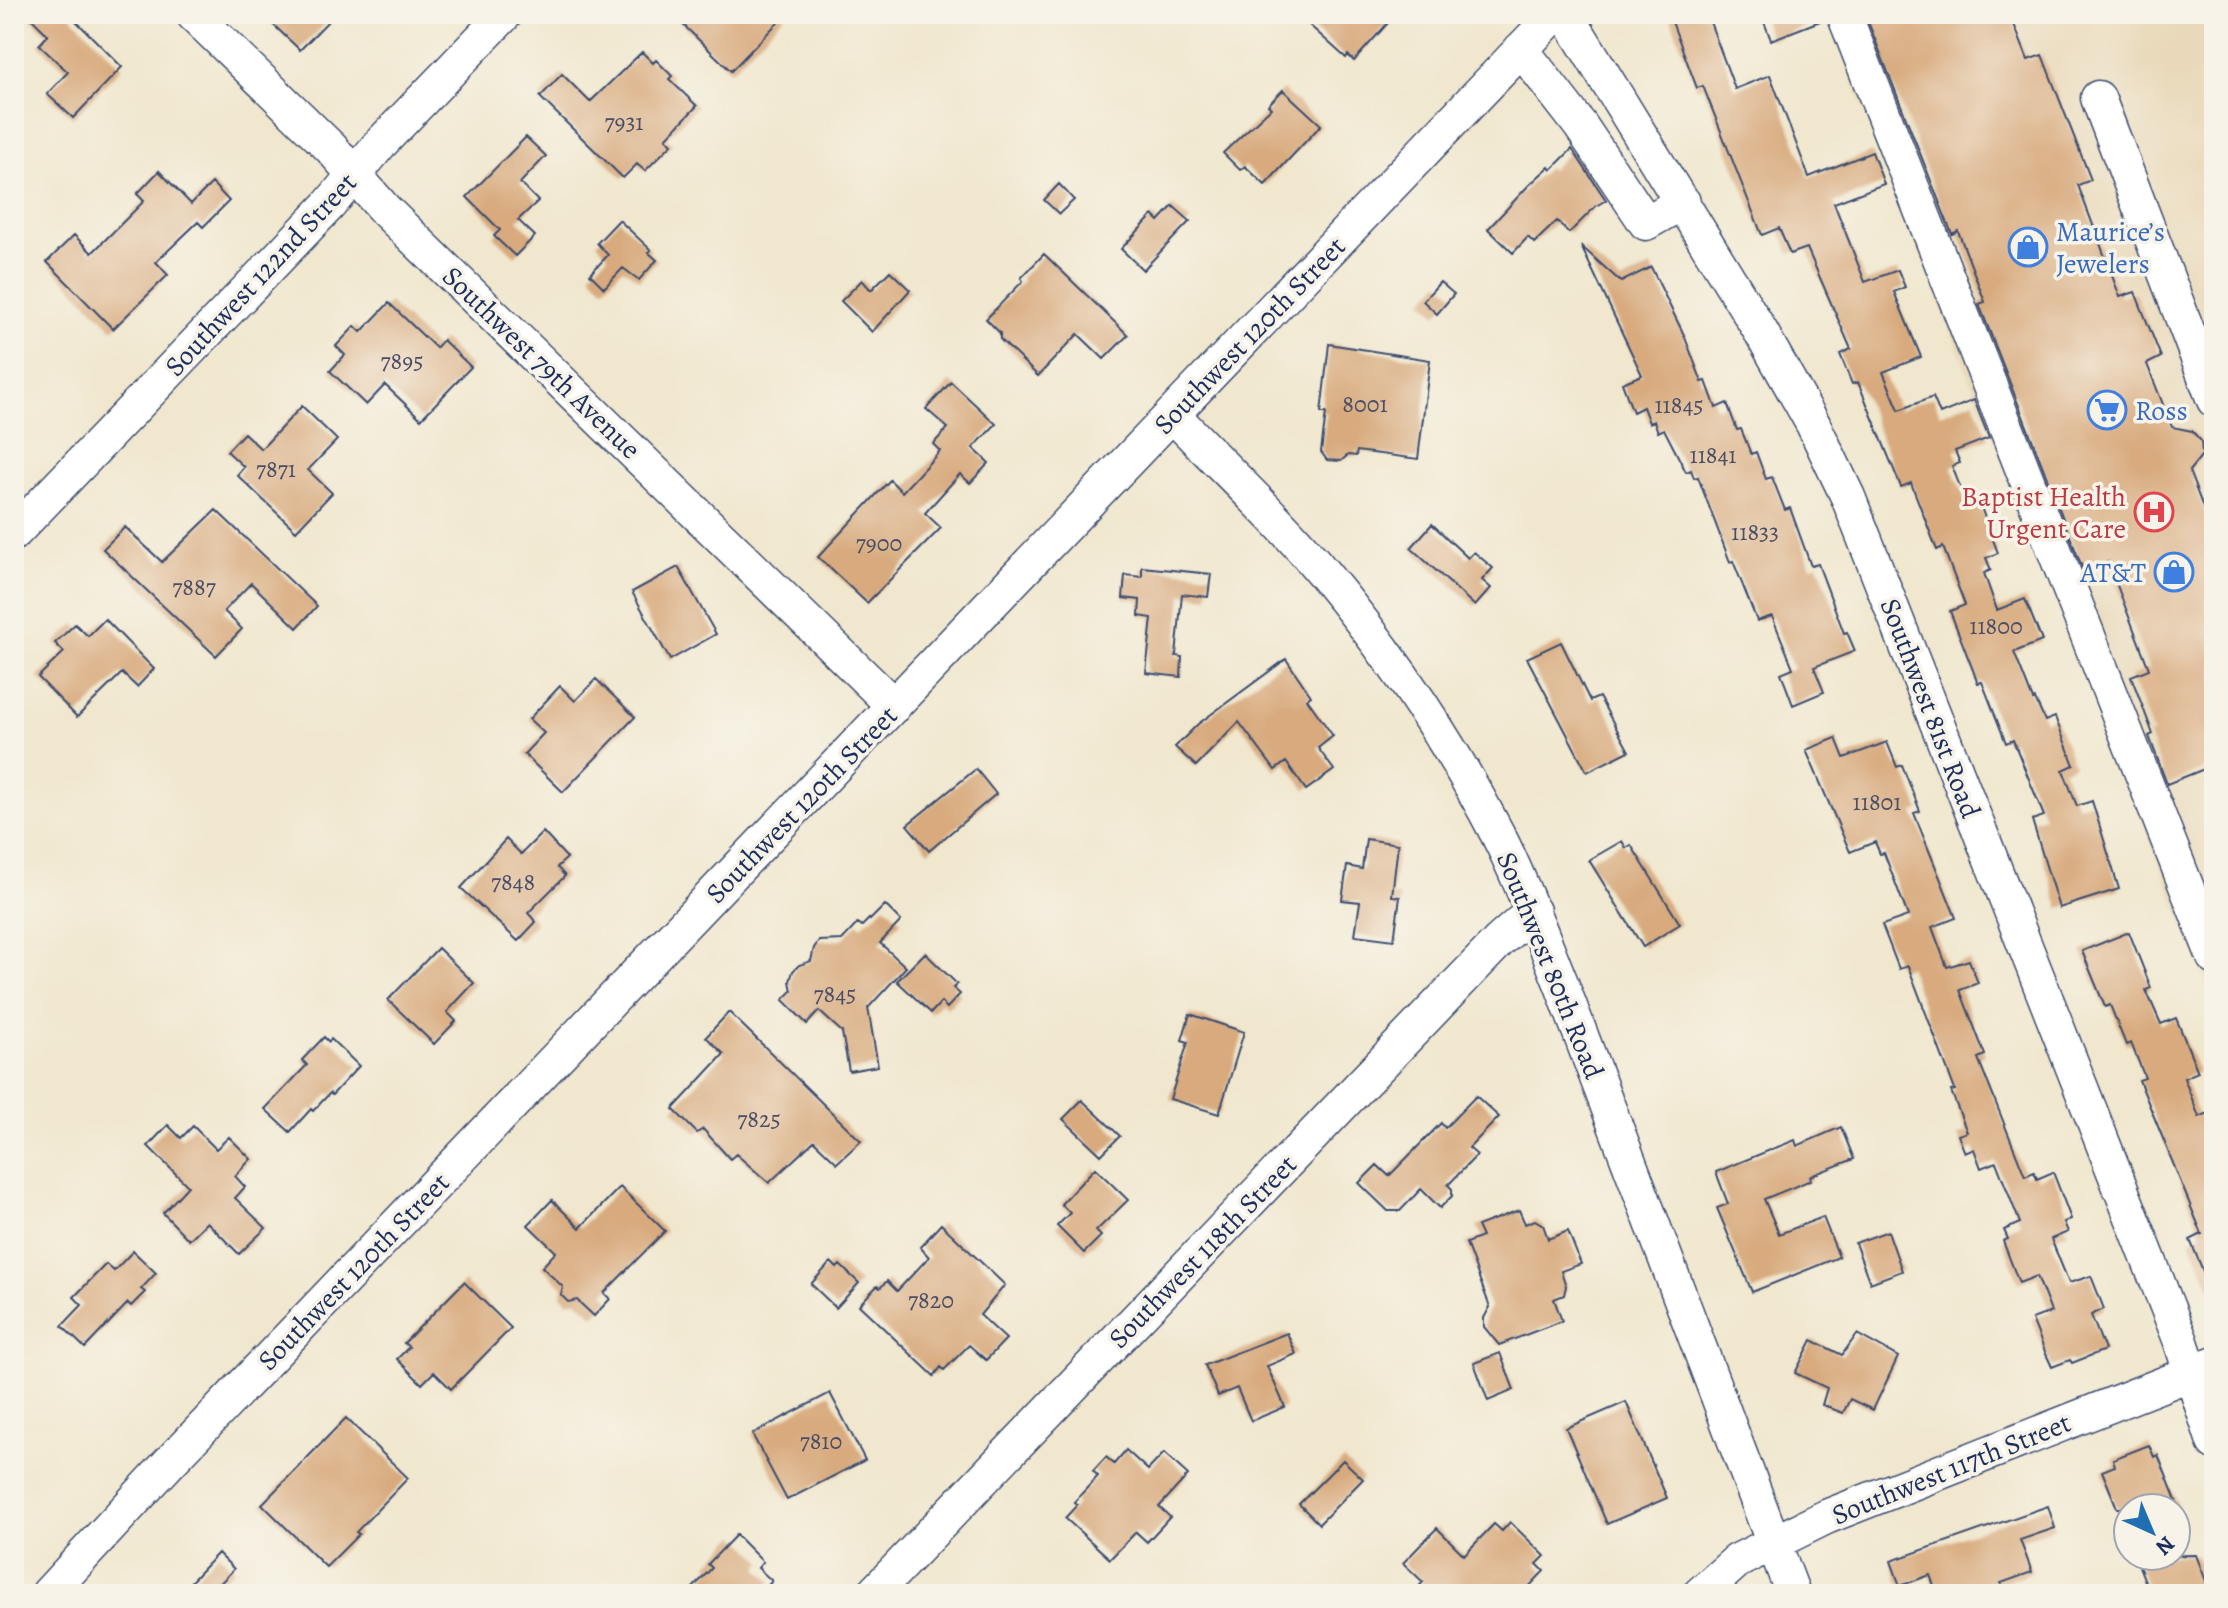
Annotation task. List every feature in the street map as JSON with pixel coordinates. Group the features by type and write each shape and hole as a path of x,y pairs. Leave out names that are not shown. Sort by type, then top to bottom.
{"street":[{"name":"Southwest 79th Avenue","path":"193,14 331,148 385,210 894,706"},
{"name":"Southwest 122nd Street","path":"14,533 505,14"},
{"name":"Southwest 120th Street","path":"48,1594 179,1453 1555,14"},
{"name":"Southwest 81st Road","path":"1566,14 1683,202 1797,395 1848,497 2203,1368 2214,1442"},
{"path":"1844,14 2208,922 2214,957"},
{"path":"1521,49 1580,125 1646,223 1683,202"},
{"path":"2098,98 2214,400"},
{"name":"Southwest 80th Road","path":"1173,415 1321,571 1395,667 1448,746 1476,795 1533,911 1793,1594"},
{"name":"Southwest 118th Street","path":"873,1594 1499,941 1533,911"},
{"name":"Southwest 117th Street","path":"1700,1594 1737,1561 1826,1517 2203,1368"}],"shaded area":[{"path":"1827,14 2214,14 2214,1003"}],"building":[{"path":"27,14 69,14 122,67 73,118 47,94 68,72 39,45 48,35"},
{"path":"262,14 335,14 300,50"},
{"path":"672,14 786,14 731,71"},
{"path":"1297,14 1396,14 1354,61 1348,55 1346,58"},
{"path":"1669,14 1707,14 1735,89 1770,75 1809,177 1872,152 1884,184 1834,203 1865,282 1898,270 1905,287 1894,292 1921,357 1883,372 1899,410 1933,397 1940,414 1974,400 1989,438 1955,451 1960,463 1952,466 1968,507 1979,502 1998,553 1986,558 1991,570 1984,573 1997,610 2025,599 2042,641 2014,652 2045,721 2055,717 2074,765 2063,770 2077,806 2092,801 2119,889 2059,908 2032,820 2044,816 2013,740 2006,743 1982,682 1978,683 1950,611 1965,605 1943,547 1937,550 1911,483 1901,487 1858,382 1852,384 1840,354 1851,349 1807,248 1790,254 1779,228 1762,235 1703,86 1697,88"},
{"path":"1761,14 1824,14 1825,19 1771,40"},
{"path":"1865,14 2010,14 2028,60 2042,55 2091,180 2078,185 2120,297 2135,292 2161,357 2147,364 2172,427 2192,431 2201,441 2202,455 2189,471 2214,536 2214,765 2167,784 2149,736 2153,734 2131,676 2149,669 2108,562 2084,572 1979,304 1985,302 1958,231 1952,234"},
{"path":"642,52 653,63 656,60 672,76 669,79 697,106 666,138 672,144 645,171 637,164 623,178 540,97 562,74 590,102"},
{"path":"1283,90 1321,125 1265,185 1245,166 1240,170 1223,153 1271,108 1268,105"},
{"path":"526,137 546,156 520,183 538,201 518,220 535,236 515,256 494,236 500,230 467,197"},
{"path":"1572,149 1606,200 1569,233 1557,221 1534,243 1528,237 1513,253 1488,229 1528,186 1549,167 1551,170"},
{"path":"159,171 191,204 212,183 229,201 203,227 198,222 156,262 168,275 113,329 47,262 74,235 92,253 144,201 137,194"},
{"path":"1059,184 1074,200 1059,214 1044,200"},
{"path":"1173,206 1190,221 1143,270 1121,249 1153,215 1159,221"},
{"path":"619,220 651,250 648,252 657,260 639,280 623,268 604,288 590,274 608,255 597,243"},
{"path":"1581,246 1621,282 1651,267 1716,408 1727,403 1737,430 1741,429 1751,454 1756,452 1766,479 1772,477 1785,510 1790,508 1811,566 1818,564 1844,633 1847,632 1855,651 1814,667 1824,692 1793,705 1781,673 1793,668 1772,616 1757,621 1733,561 1730,562 1698,477 1694,478 1691,470 1686,472 1664,429 1658,432 1654,421 1649,423 1643,407 1633,412 1622,383 1642,375"},
{"path":"1044,254 1128,335 1104,359 1078,334 1038,376 1000,339 1000,333 986,319"},
{"path":"890,271 910,290 872,332 841,301 862,280 871,290"},
{"path":"1440,282 1454,294 1437,314 1423,301"},
{"path":"389,303 436,348 443,340 471,367 421,419 385,385 366,405 330,371 345,355 336,346 355,326 361,332"},
{"path":"1329,344 1430,360 1418,459 1357,451 1356,456 1348,455 1341,461 1327,460 1321,452 1326,413 1321,413"},
{"path":"951,382 996,424 973,448 989,463 970,483 960,474 925,513 941,528 867,603 818,557 890,480 902,492 940,451 933,444 948,428 926,409"},
{"path":"302,406 337,440 308,470 332,493 296,531 237,475 244,467 227,451 244,433 261,449"},
{"path":"216,510 317,606 297,628 251,583 224,611 242,629 216,656 103,549 125,527 162,562"},
{"path":"1432,524 1468,558 1474,552 1493,568 1482,580 1491,588 1475,606 1411,548"},
{"path":"678,567 716,634 670,660 632,592"},
{"path":"1142,567 1211,574 1208,597 1182,594 1176,656 1182,657 1181,677 1146,673 1152,618 1139,616 1140,600 1123,598 1125,575 1142,577"},
{"path":"105,619 154,669 137,687 122,673 77,717 38,677 64,652 55,643 75,624 88,636"},
{"path":"1561,642 1590,701 1599,697 1629,751 1587,772 1527,658"},
{"path":"1286,659 1311,696 1307,699 1333,736 1318,748 1334,770 1306,790 1286,762 1275,770 1239,722 1196,766 1175,747 1198,724"},
{"path":"596,679 635,717 563,792 524,754 544,733 529,719 560,686 575,701"},
{"path":"1836,738 1844,758 1887,742 1897,767 1902,765 1920,811 1914,813 1956,918 1932,927 1947,967 1969,960 1978,983 1960,990 1985,1055 1978,1058 2025,1176 2034,1172 2037,1179 2053,1172 2071,1219 2064,1222 2068,1232 2051,1239 2069,1283 2091,1276 2104,1309 2091,1315 2105,1350 2052,1367 2046,1354 2032,1319 2051,1312 2037,1276 2019,1283 2003,1241 2008,1239 2004,1230 2020,1223 1996,1162 1981,1168 1974,1149 1965,1153 1958,1135 1967,1132 1951,1091 1955,1090 1908,966 1899,969 1882,925 1908,916 1884,853 1880,854 1875,842 1850,852 1806,750"},
{"path":"976,769 996,794 929,851 907,825"},
{"path":"543,832 567,858 557,867 565,876 528,913 536,922 518,941 461,888 506,839 521,854"},
{"path":"1366,839 1398,844 1392,896 1400,897 1394,940 1355,935 1360,902 1342,900 1347,866 1362,869"},
{"path":"1622,841 1626,848 1631,845 1680,924 1643,947 1589,860"},
{"path":"885,905 901,921 880,943 906,967 868,1008 878,1066 849,1071 842,1032 819,1011 807,1024 783,1000 792,991 790,981 793,971 811,961 819,941 842,940 858,923 862,926"},
{"path":"2129,932 2151,988 2146,990 2161,1024 2176,1018 2198,1072 2184,1078 2199,1117 2214,1111 2214,1297 2190,1240 2202,1234 2139,1080 2145,1078 2131,1043 2126,1045 2110,1005 2105,1007 2082,951"},
{"path":"438,948 474,983 447,1012 456,1021 434,1044 388,1000"},
{"path":"925,953 957,984 953,988 960,994 947,1008 941,1002 931,1013 897,981"},
{"path":"729,1012 861,1141 837,1163 814,1141 769,1183 736,1154 730,1159 703,1129 697,1133 673,1109 724,1054 706,1037"},
{"path":"1190,1014 1244,1032 1219,1114 1170,1099 1188,1042 1182,1040"},
{"path":"324,1037 329,1042 331,1039 359,1066 290,1132 265,1109 307,1065 302,1060"},
{"path":"1476,1096 1499,1117 1469,1148 1477,1155 1448,1185 1452,1196 1440,1208 1421,1189 1400,1211 1388,1211 1359,1183 1377,1165 1389,1176 1441,1123 1445,1128"},
{"path":"1082,1100 1120,1136 1101,1155 1063,1119"},
{"path":"168,1125 181,1138 193,1126 216,1149 229,1137 251,1159 235,1176 245,1187 235,1198 266,1228 239,1254 207,1222 189,1240 163,1213 188,1186 148,1146"},
{"path":"1841,1127 1854,1159 1764,1199 1779,1234 1823,1217 1839,1257 1752,1292 1717,1208 1728,1204 1716,1172 1795,1140 1797,1146"},
{"path":"1095,1168 1128,1200 1096,1231 1101,1236 1084,1253 1057,1226 1070,1213 1061,1204"},
{"path":"620,1187 665,1231 604,1293 610,1299 594,1316 577,1300 568,1302 561,1295 563,1287 542,1267 556,1252 528,1225 552,1200 580,1228"},
{"path":"1519,1210 1525,1224 1535,1220 1543,1225 1548,1239 1568,1231 1581,1264 1561,1271 1566,1286 1564,1295 1554,1299 1562,1321 1499,1345 1484,1327 1484,1318 1490,1307 1466,1243 1482,1237 1477,1226"},
{"path":"941,1224 1005,1285 980,1315 1006,1339 986,1360 969,1345 934,1376 859,1305 877,1286 880,1288 887,1281 897,1291 929,1257 920,1247"},
{"path":"1888,1231 1902,1271 1870,1283 1855,1243"},
{"path":"133,1251 156,1273 141,1289 145,1292 131,1306 128,1303 85,1348 62,1326 82,1305 74,1297 106,1264 114,1271"},
{"path":"831,1262 837,1268 840,1265 859,1283 836,1308 811,1284"},
{"path":"464,1282 511,1328 451,1389 434,1372 422,1384 397,1359 409,1347 404,1343"},
{"path":"1287,1333 1296,1354 1267,1366 1285,1407 1251,1421 1237,1388 1218,1396 1205,1365"},
{"path":"1857,1334 1898,1357 1873,1410 1850,1399 1843,1413 1822,1405 1827,1388 1795,1373 1812,1340 1842,1355"},
{"path":"1500,1353 1514,1390 1488,1401 1474,1363"},
{"path":"830,1393 865,1460 787,1500 752,1434"},
{"path":"1626,1402 1667,1498 1607,1524 1566,1428"},
{"path":"346,1418 408,1478 326,1567 262,1504"},
{"path":"2149,1445 2154,1457 2158,1455 2173,1492 2112,1492 2112,1496 2102,1471 2115,1466 2113,1459"},
{"path":"1126,1450 1148,1470 1164,1453 1188,1475 1159,1507 1170,1517 1147,1542 1136,1532 1110,1559 1065,1518 1077,1505 1074,1502 1098,1476 1093,1471 1106,1457 1114,1464"},
{"path":"1343,1460 1363,1479 1319,1524 1299,1504"},
{"path":"2048,1506 2055,1528 2020,1540 2032,1572 2001,1583 2005,1594 1937,1594 1930,1575 1900,1586 1891,1561"},
{"path":"1510,1522 1545,1556 1537,1564 1544,1571 1522,1594 1412,1594 1423,1582 1403,1563 1437,1528 1464,1555 1494,1524 1502,1531"},
{"path":"736,1535 763,1562 758,1568 772,1581 760,1594 687,1594 712,1568 708,1564"},
{"path":"218,1553 234,1569 210,1594 179,1594"},
{"path":"2192,1555 2196,1555 2211,1594 2150,1594 2141,1572 2192,1572"}],"place":[{"name":"Maurice’s Jewelers","path":"2028,247"},
{"name":"Ross","path":"2107,410"},
{"name":"Baptist Health Urgent Care","path":"2154,512"},
{"name":"AT&T","path":"2174,572"}]}
